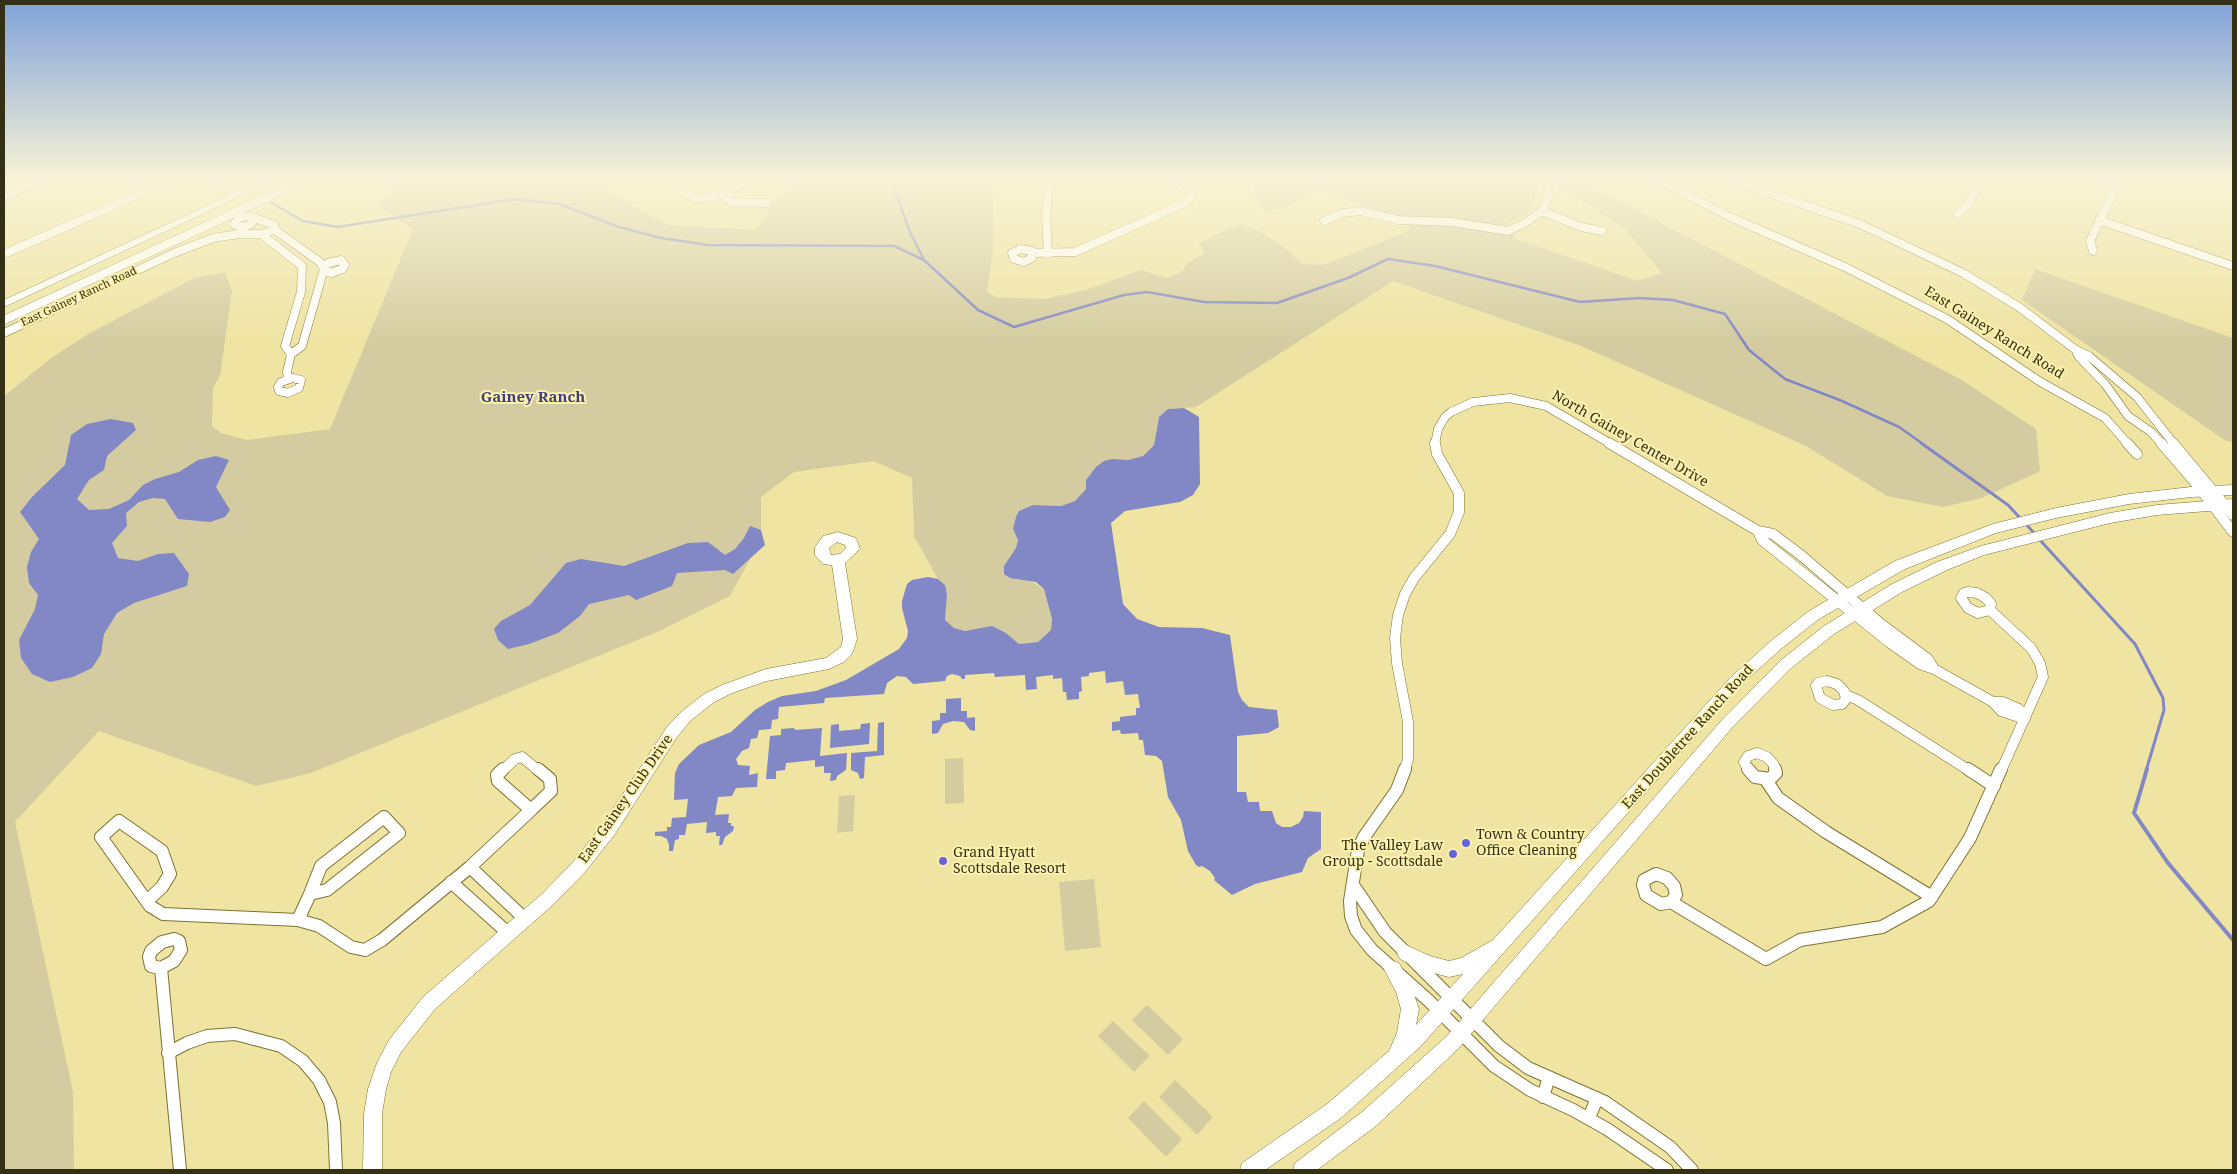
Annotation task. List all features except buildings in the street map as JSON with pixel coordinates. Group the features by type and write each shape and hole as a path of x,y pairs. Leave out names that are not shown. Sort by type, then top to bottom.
{"main road":[{"path":"4,294 138,235"},
{"path":"4,304 146,235"},
{"name":"East Doubletree Ranch Road","path":"1249,1170 1328,1116 1394,1060 1454,999 1736,681 1790,633 1842,597 1914,558 1993,529 2056,513 2129,499 2233,490"},
{"name":"East Doubletree Ranch Road","path":"1302,1170 1369,1119 1467,1027 1748,701 1804,648 1858,611 1942,566 2010,542 2073,526 2156,510 2226,507"},
{"name":"East Gainey Club Drive","path":"373,1168 373,1114 377,1089 383,1069 395,1046 429,1003 565,882 613,823 672,732 685,717 709,698 727,689 766,676 829,663 839,658 847,650 850,639 838,560"},
{"path":"1406,953 1428,964 1449,969 1464,965 1504,943"},
{"path":"1393,969 1404,989 1410,1009 1406,1034 1394,1060"}],"street":[{"path":"4,254 48,235"},
{"name":"East Gainey Ranch Road","path":"4,320 194,235"},
{"name":"East Gainey Ranch Road","path":"4,333 174,253 224,235"},
{"path":"262,235 302,266 304,278 285,346 291,354"},
{"name":"East Gainey Ranch Road","path":"282,235 320,262 323,272"},
{"path":"1047,235 1048,254"},
{"path":"1033,253 1075,252 1116,235"},
{"name":"East Gainey Ranch Road","path":"1771,235 1845,267 1947,319 2039,381 2105,418 2137,454"},
{"name":"East Gainey Ranch Road","path":"1879,235 1930,256 1982,284 2019,307 2076,350 2089,356 2130,391 2151,413 2209,491"},
{"path":"2093,235 2090,242 2093,251"},
{"path":"2142,235 2233,266"},
{"path":"286,252 298,245"},
{"path":"304,278 323,272"},
{"path":"288,379 286,372 291,354 302,346 323,272"},
{"path":"296,310 313,308"},
{"name":"East Gainey Ranch Road","path":"2076,350 2079,357 2105,384 2128,416 2151,432 2226,507 2233,532"},
{"path":"2110,392 2130,391"},
{"name":"North Gainey Center Drive","path":"1353,885 1358,850 1364,837 1397,790 1408,760 1408,722 1397,663 1395,638 1398,615 1405,594 1414,578 1450,534 1459,512 1459,493 1437,454 1435,443 1438,429 1444,417 1473,402 1510,398 1546,406 1758,531 1762,540 1842,597 1890,643 1920,664 1934,669 1993,702 2001,710 2015,718 2025,719"},
{"path":"2151,432 2162,430"},
{"path":"1671,902 1766,959 1800,940 1882,927 1929,902 1970,838 2043,677 2040,663 2031,648 1990,610"},
{"path":"1846,695 1858,700 1994,786"},
{"path":"147,901 162,887 170,874 162,851 119,821 101,837 150,906 164,914 298,920 320,926 351,946 365,950 382,940 470,867 531,810 551,791 550,779 522,757 515,759 497,774 498,781 531,810"},
{"path":"1766,780 1778,798 1826,832 1932,897"},
{"path":"298,920 320,866 384,817 399,833 327,890 310,894"},
{"path":"470,867 525,919"},
{"path":"452,882 508,933"},
{"path":"1353,885 1385,932 1454,999 1467,1027 1510,1078 1589,1118 1666,1170"},
{"path":"1353,885 1351,909 1356,930 1372,950 1441,1013 1498,1046 1528,1068 1597,1098 1670,1147 1692,1170"},
{"path":"162,968 161,979 180,1170"},
{"path":"168,1053 187,1043 207,1036 235,1034 282,1046 303,1061 319,1080 330,1102 334,1122 336,1170"},
{"path":"1543,1096 1549,1077"},
{"path":"1589,1118 1597,1098"}],"shaded area":[{"path":"411,235 993,235 993,250 987,292 996,297 1044,299 1086,290 1141,270 1167,278 1183,271 1187,263 1205,253 1199,243 1217,235 1265,235 1282,245 1302,264 1323,265 1399,235 1513,235 1516,239 1638,281 1662,273 1630,235 1684,235 1960,379 2036,429 2040,471 1982,498 1943,507 1887,496 1806,446 1581,346 1393,281 1196,407 1168,409 1159,417 1154,445 1143,456 1128,460 1113,459 1086,480 1086,489 1075,501 1061,506 1039,505 1013,529 1018,540 1016,548 1004,566 1044,589 1052,619 1051,630 1038,642 1019,644 1006,633 992,627 964,631 954,628 945,620 947,594 945,585 938,579 914,536 912,478 873,461 794,472 761,497 761,539 730,596 657,632 311,773 256,786 99,731 15,822 73,1092 74,1170 4,1170 4,396 50,359 88,334 194,278 225,272 232,291 220,376 213,388 212,426 221,433 247,440 330,429"},
{"path":"2035,269 2233,338 2233,442 2226,441 2022,300"},
{"path":"963,758 964,803 945,804 945,759"},
{"path":"855,795 853,831 837,833 839,796"},
{"path":"1094,879 1101,947 1065,951 1059,882"},
{"path":"1147,1005 1183,1039 1168,1055 1132,1020"},
{"path":"1113,1021 1150,1056 1134,1072 1098,1036"},
{"path":"1175,1080 1213,1117 1197,1135 1159,1097"},
{"path":"1144,1101 1182,1139 1166,1157 1128,1118"}],"water":[{"path":"1184,408 1199,417 1200,484 1193,495 1180,502 1125,511 1111,523 1123,604 1137,619 1159,627 1202,628 1230,635 1238,692 1242,700 1249,707 1277,710 1279,727 1268,733 1237,736 1237,792 1246,792 1248,802 1259,802 1260,811 1272,811 1276,823 1282,827 1291,827 1299,823 1304,811 1321,812 1321,849 1308,858 1302,872 1255,884 1232,895 1214,880 1215,878 1210,871 1196,865 1188,851 1181,820 1168,797 1162,761 1156,756 1145,755 1143,740 1139,740 1138,733 1121,734 1120,730 1112,731 1112,722 1120,721 1120,717 1136,715 1136,708 1140,708 1138,694 1125,695 1123,681 1106,683 1105,671 1089,673 1089,676 1081,677 1082,691 1079,692 1079,699 1067,700 1066,692 1063,692 1062,678 1053,679 1053,675 1036,677 1037,689 1026,690 1025,675 995,677 994,673 965,675 965,679 962,679 960,676 952,674 947,676 945,681 913,684 906,677 897,676 887,683 884,694 825,698 824,703 779,707 778,719 772,720 771,729 759,730 757,738 751,739 749,748 742,751 736,759 738,765 750,766 749,775 758,773 757,787 736,788 732,796 718,797 715,815 729,814 728,823 734,826 733,831 725,837 722,845 719,845 720,836 716,836 716,832 706,833 707,822 687,824 685,835 679,835 679,839 675,840 673,851 669,851 667,839 655,836 655,832 667,831 667,827 671,827 672,818 686,817 688,799 674,800 675,773 679,764 699,745 731,732 755,710 768,702 782,696 816,691 846,680 899,649 907,638 908,631 902,601 907,584 912,580 928,577 938,579 945,585 947,594 945,620 954,628 965,631 992,626 1006,633 1019,644 1038,642 1051,630 1052,619 1044,589 1036,582 1010,578 1004,574 1004,566 1016,548 1018,540 1013,529 1019,511 1033,505 1061,506 1075,501 1086,489 1086,480 1096,467 1104,461 1113,459 1128,460 1143,456 1154,445 1159,417 1168,409"},
{"path":"111,419 133,423 136,430 107,456 104,470 89,480 77,499 89,510 109,509 129,500 143,485 155,479 179,472 198,460 216,456 229,460 216,487 230,510 225,517 210,522 178,519 165,499 153,498 139,502 126,513 127,526 112,543 118,558 138,561 158,554 174,553 189,574 187,586 134,603 117,613 104,634 101,654 92,668 73,677 50,682 32,674 21,658 19,640 35,609 38,595 29,583 27,567 31,552 39,539 20,512 32,497 65,465 71,435 87,424"},
{"path":"750,526 761,530 765,545 733,574 725,570 677,573 672,586 636,600 629,595 589,604 580,616 558,633 529,644 508,649 498,640 494,629 501,621 530,605 566,563 581,559 624,566 688,543 708,542 725,555 735,549 744,538"},
{"path":"961,698 961,711 967,711 967,718 975,717 975,731 970,730 964,722 953,721 943,724 938,733 932,734 932,721 940,720 940,713 946,713 946,699"},
{"path":"884,722 884,755 865,757 864,778 860,779 858,773 851,770 851,753 877,751 878,723"},
{"path":"870,723 869,744 830,748 831,725 839,724 839,731 860,729 861,724"},
{"path":"794,728 795,730 822,728 820,756 847,753 846,770 837,776 836,780 830,781 831,773 824,773 824,766 815,767 815,760 786,763 785,770 776,771 776,779 766,779 770,736 781,735 781,729"}],"waterway":[{"path":"649,235 708,245 894,246 924,260"},
{"path":"911,235 924,260"},
{"path":"924,260 978,310 1014,327 1124,295 1147,292 1204,302 1277,303 1348,278 1388,259 1435,266 1580,302 1639,298 1673,300 1725,314 1749,350 1785,379 1842,401 1899,427 1923,444"},
{"path":"1921,443 2008,505 2035,534"},
{"path":"2039,539 2135,644 2163,698 2164,710 2146,771"},
{"path":"2147,769 2134,813 2168,863 2233,940"}],"place":[{"name":"Town & Country Office Cleaning","path":"1466,843"},
{"name":"The Valley Law Group - Scottsdale","path":"1453,854"},
{"name":"Grand Hyatt Scottsdale Resort","path":"943,861"}],"district":[{"name":"Gainey Ranch","path":"533,398"}]}
